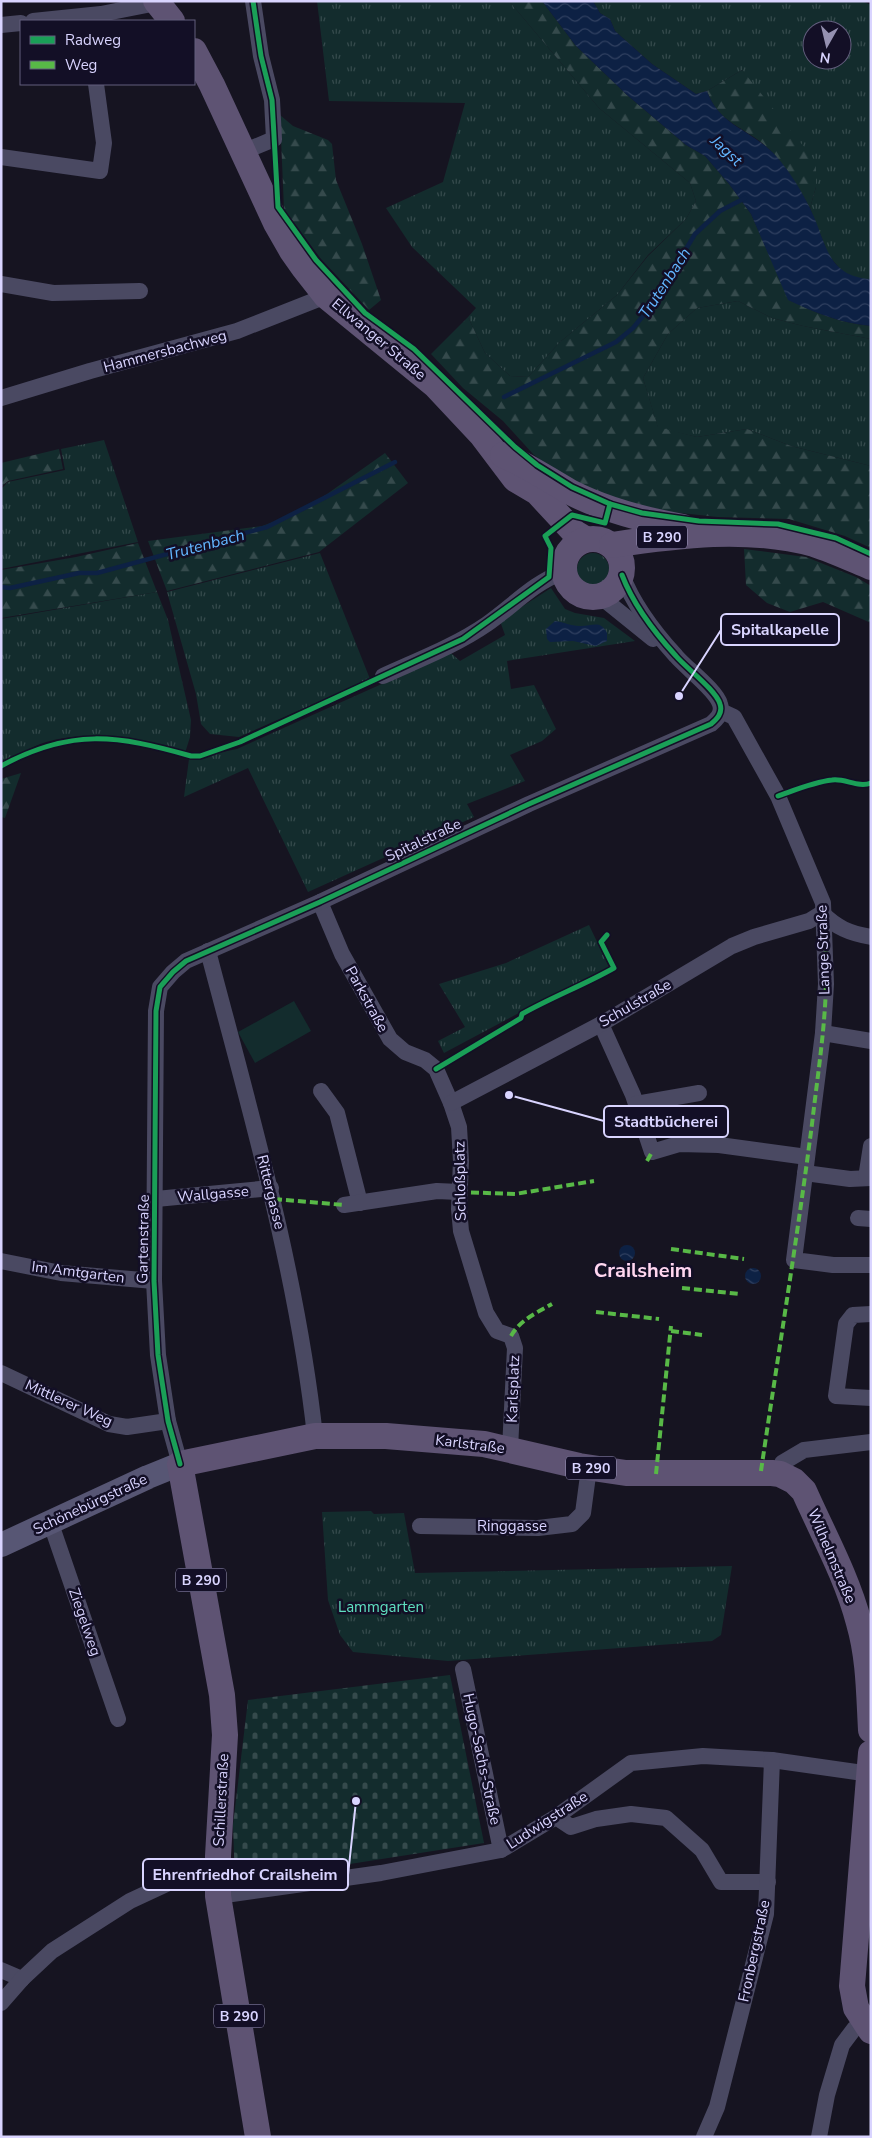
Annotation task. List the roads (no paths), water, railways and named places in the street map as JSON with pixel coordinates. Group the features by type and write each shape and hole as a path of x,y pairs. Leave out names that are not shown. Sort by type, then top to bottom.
{"main road":[{"name":"Ellwanger Straße","path":"195,53 292,251 326,296 436,386 494,451 516,479 537,492 575,533 572,555"},
{"name":"B 290","path":"494,451 536,470 570,492 609,509 640,518 713,533 758,534 787,538 814,544 871,567"},
{"name":"B 290","path":"619,562 713,533"},
{"name":"B 290","path":"600,539 619,562 616,587 600,597 580,595 567,583 572,555 600,539"},
{"name":"Karlstraße","path":"180,1464 315,1436 386,1436 510,1448 537,1457 589,1468 656,1474 770,1472"},
{"name":"Schönebürgstraße","path":"1,1546 51,1524 148,1476 180,1464"},
{"name":"Schillerstraße","path":"180,1464 222,1695 225,1735 218,1886 258,2137"},
{"name":"Wilhelmstraße","path":"770,1472 794,1481 804,1491 853,1603 865,1623 871,1730"},
{"path":"867,2026 856,2008 852,1986 870,1763"}],"street":[{"path":"243,152 274,138 272,100 261,56 253,1"},
{"path":"55,20 100,18 162,8"},
{"path":"1,25 20,22"},
{"path":"1,157 100,171 104,143 96,85"},
{"path":"1,284 53,293 140,291"},
{"name":"Hammersbachweg","path":"1,398 90,371 237,331 326,296"},
{"path":"383,676 463,639 488,624 572,555"},
{"name":"Lange Straße","path":"619,562 626,587 648,621 675,655 717,697 721,711 734,717 778,796 823,903 826,984 823,1033 794,1260 833,1265 871,1265"},
{"name":"Lange Straße","path":"600,597 675,655"},
{"name":"Spitalstraße","path":"156,1011 160,986 186,962 320,902 529,804 711,724 718,718 721,711"},
{"name":"Parkstraße","path":"320,902 342,954 390,1039 405,1052 425,1060 436,1068 451,1102"},
{"path":"822,913 838,928 846,932 871,937"},
{"name":"Schulstraße","path":"451,1102 601,1024 732,946 754,936 809,921 822,913"},
{"name":"Rittergasse","path":"208,951 271,1188 309,1380 315,1436"},
{"name":"Gartenstraße","path":"156,1011 154,1281 158,1355 168,1421 180,1464"},
{"path":"601,1024 622,1067 652,1152 679,1144 709,1145 806,1165 832,1178 868,1178 871,1146"},
{"path":"823,1033 871,1041"},
{"path":"321,1091 337,1114 360,1203"},
{"path":"636,1104 699,1092"},
{"name":"Schloßplatz","path":"451,1102 459,1127 461,1231 486,1313"},
{"name":"Wallgasse","path":"156,1199 271,1188"},
{"path":"344,1205 437,1191 459,1192"},
{"name":"Im Amtgarten","path":"1,1260 62,1273 154,1281"},
{"name":"Karlsplatz","path":"486,1313 497,1332 511,1336 514,1348 510,1448"},
{"path":"871,1314 853,1315 846,1324 836,1396 871,1398"},
{"name":"Mittlerer Weg","path":"1,1373 109,1424 127,1427 168,1421"},
{"path":"770,1472 804,1450 871,1442"},
{"name":"Ringgasse","path":"420,1526 538,1528 572,1524 583,1513 589,1468"},
{"name":"Ziegelweg","path":"51,1524 118,1720"},
{"name":"Hugo-Sachs-Straße","path":"463,1668 501,1850"},
{"name":"Ludwigstraße","path":"1,2003 22,1979 52,1951 130,1901 173,1881 218,1886 381,1873 501,1850 556,1817 631,1763 703,1756 870,1763"},
{"name":"Fronbergstraße","path":"704,2137 717,2107 766,1914 772,1760"},
{"path":"556,1817 571,1827 596,1819 631,1814 666,1818 702,1850 721,1882 768,1882"},
{"path":"1,1970 22,1979"},
{"path":"819,2137 827,2095 842,2045 854,2029 867,2026"}],"water":[{"name":"Jagst","path":"542,1 593,1 600,13 610,19 615,31 652,64 696,94 707,91 712,102 726,118 773,153 787,170 803,195 827,250 838,267 857,277 871,279 871,326 828,317 788,300 751,214 729,184 705,156 686,145 627,95 576,46"},
{"path":"555,621 576,626 601,626 607,633 607,641 596,646 573,641 550,642 547,639 546,629"},
{"path":"627,1245 635,1253 627,1261 619,1253"},
{"path":"753,1268 759,1270 761,1276 759,1282 753,1284 747,1282 745,1276 747,1270"}],"waterway":[{"name":"Trutenbach","path":"504,397 616,342 633,328 653,304 695,234 720,211 745,198"},
{"name":"Trutenbach","path":"1,587 10,588 79,573 97,573 267,527 395,462"}],"place":[{"name":"Spitalkapelle","path":"679,696"},
{"name":"Stadtbücherei","path":"509,1095"},
{"name":"Ehrenfriedhof Crailsheim","path":"356,1801"}],"district":[{"name":"Crailsheim","path":"643,1270"}],"park label":[{"name":"Lammgarten","path":"381,1607"}]}
